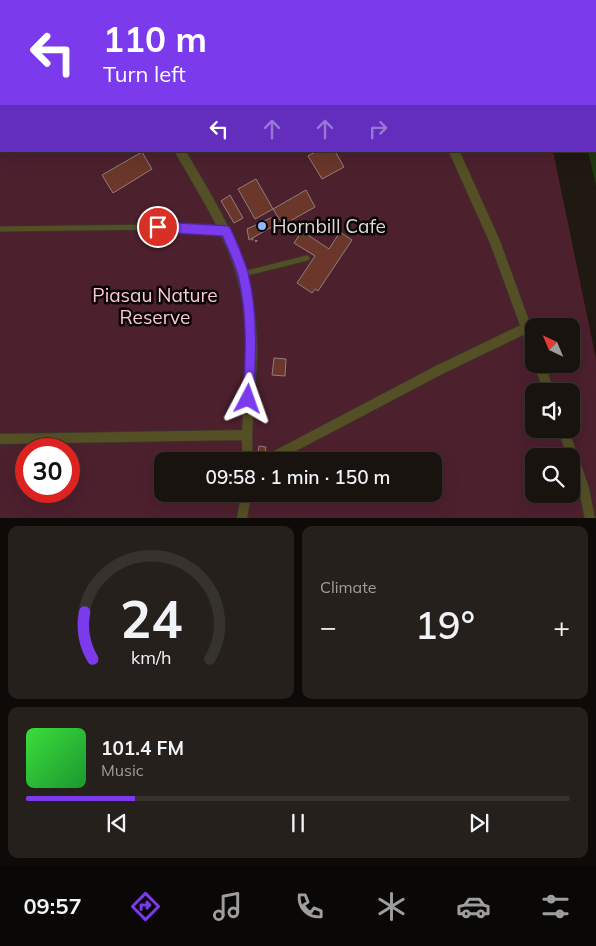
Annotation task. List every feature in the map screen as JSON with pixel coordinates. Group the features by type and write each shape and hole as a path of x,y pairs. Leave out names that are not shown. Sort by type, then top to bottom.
{"street":[{"path":"181,152 226,231 243,274 252,344 245,436 247,452"},
{"path":"454,152 495,242 525,325"},
{"path":"283,452 439,370 525,328"},
{"path":"0,439 245,436"},
{"path":"566,438 584,489 590,518"},
{"path":"242,518 245,502"}],"lane":[{"path":"0,229 158,227 226,231"},
{"path":"243,274 307,258"}],"path":[{"path":"252,238 252,241 257,241 258,243"}],"green space":[{"name":"Piasau Nature Reserve","path":"0,152 553,152 596,359 596,518 0,518"}],"shaded area":[{"path":"588,152 596,152 596,186"}],"building":[{"path":"142,152 152,169 113,193 102,175"},
{"path":"315,152 336,152 344,167 322,179 308,156"},
{"path":"256,179 273,209 255,219 238,189"},
{"path":"306,190 315,207 283,225 273,209"},
{"path":"230,195 243,218 234,223 221,201"},
{"name":"Hornbill Cafe","path":"273,217 277,224 249,240 247,229"},
{"path":"302,231 329,249 340,232 352,240 318,291 315,289 312,293 297,283 315,256 294,243"},
{"path":"274,358 286,359 285,376 272,375"},
{"path":"259,446 266,447 265,452 258,452"}],"place":[{"name":"Hornbill Cafe","path":"262,226"}],"route":[{"path":"158,227 226,231 243,274 252,344 248,399"}]}
